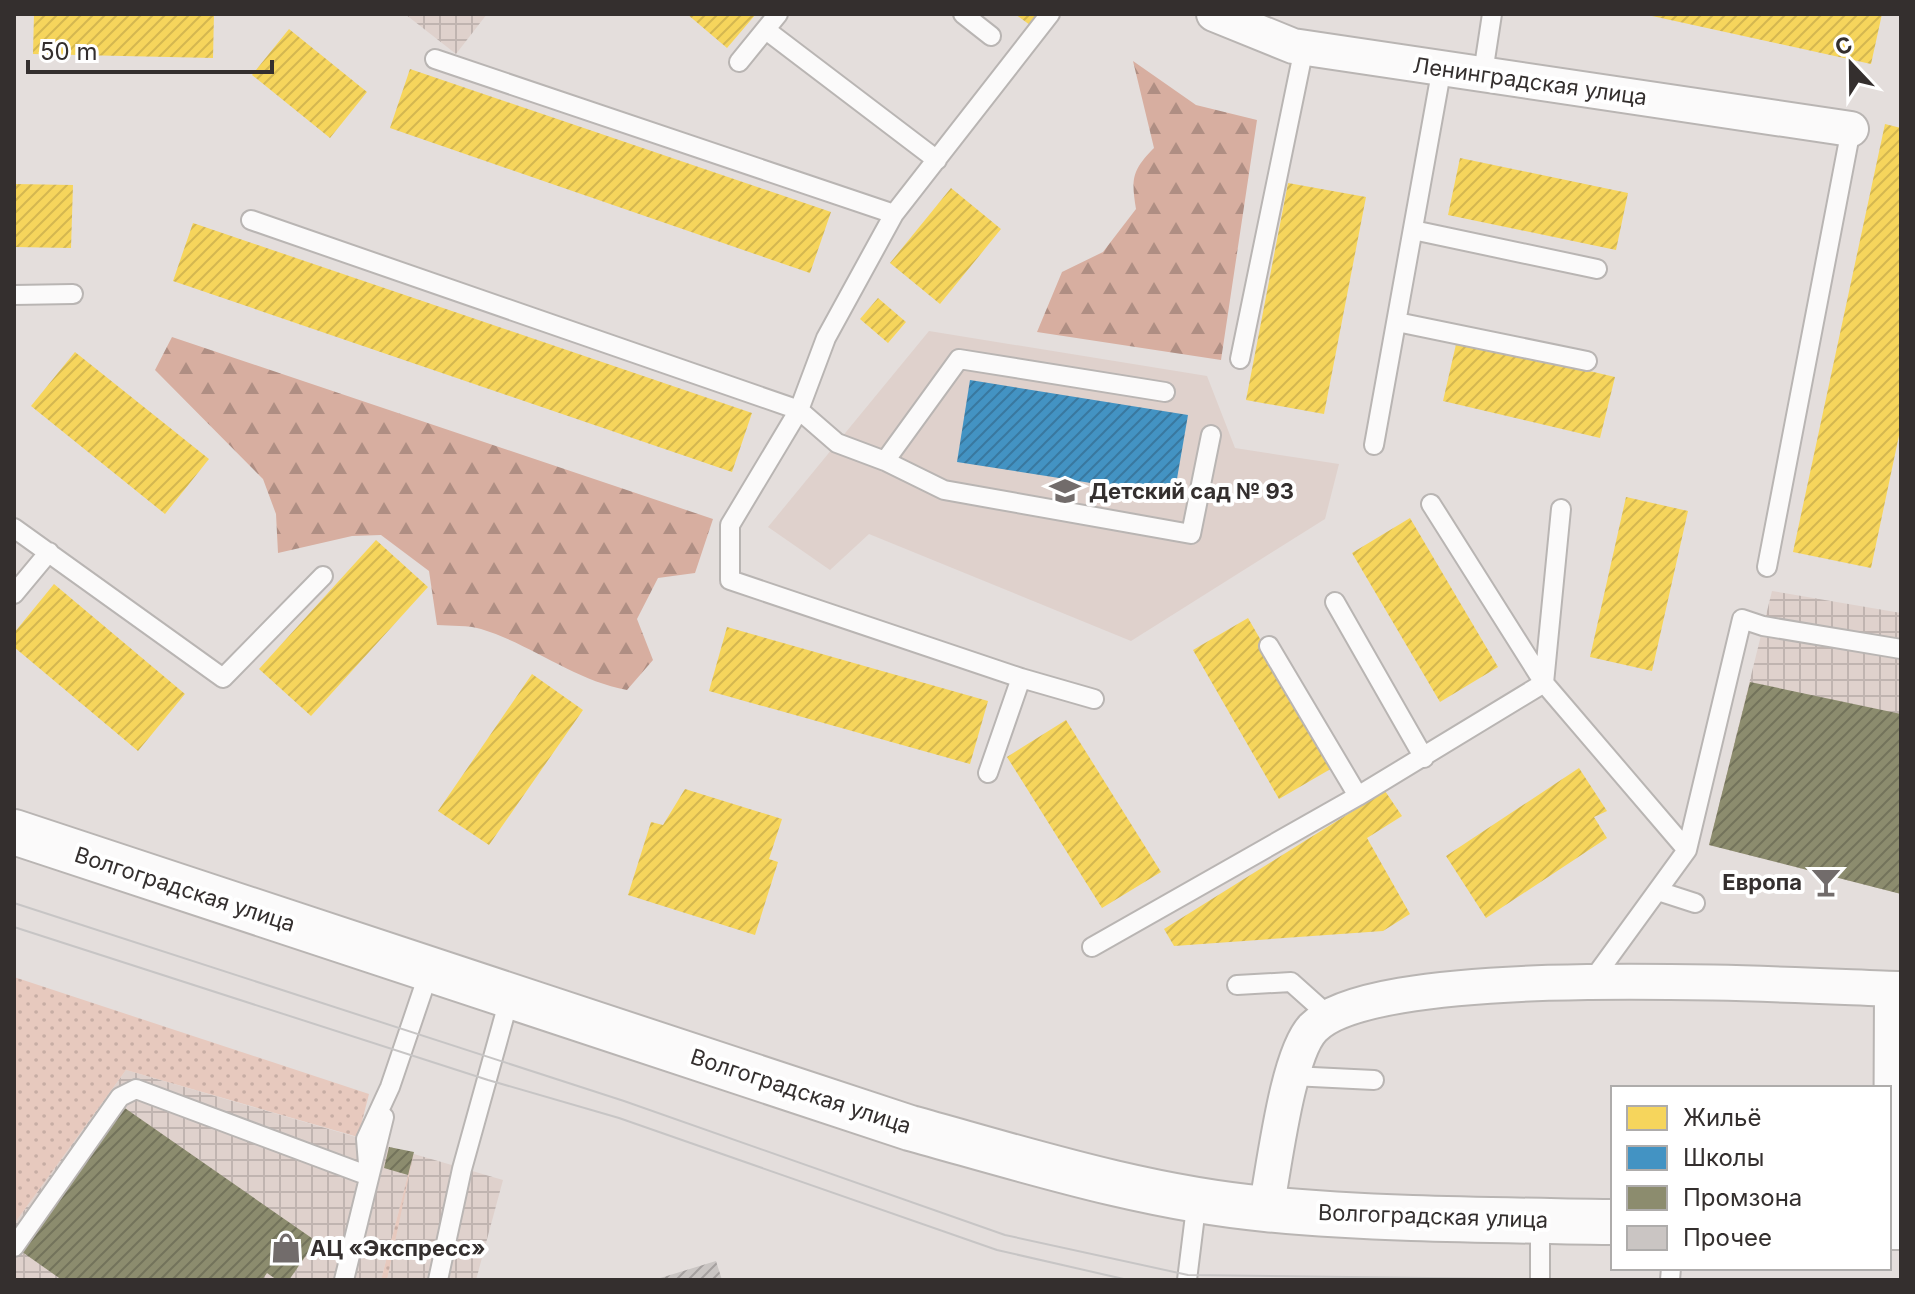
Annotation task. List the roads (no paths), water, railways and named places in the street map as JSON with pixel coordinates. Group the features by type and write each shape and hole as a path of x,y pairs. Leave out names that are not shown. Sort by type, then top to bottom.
{"street":[{"name":"Ленинградская улица","path":"1214,14 1304,48 1851,129"},
{"name":"Волгоградская улица","path":"14,832 910,1128 1049,1167 1197,1199 1266,1209 1611,1222"},
{"path":"1266,1209 1292,1076 1311,1030 1329,1016 1348,1008 1431,989 1591,982 1896,989 1894,1227"}],"lane":[{"path":"739,62 778,14"},
{"path":"963,14 991,36"},
{"path":"1050,14 894,214 826,338 799,410 730,525 730,580 1021,678 1094,699"},
{"path":"1483,73 1492,14"},
{"path":"766,30 937,160"},
{"path":"1240,359 1304,48"},
{"path":"435,59 894,214"},
{"path":"1374,445 1442,67"},
{"path":"1767,567 1851,129"},
{"path":"251,220 799,410 837,443 885,461 944,490 1191,534 1211,435"},
{"path":"1413,230 1597,269"},
{"path":"14,295 73,294"},
{"path":"1397,322 1587,361"},
{"path":"885,461 959,359 1165,392"},
{"path":"1431,504 1544,683 1687,850"},
{"path":"1544,683 1561,509"},
{"path":"14,528 223,678 323,576"},
{"path":"14,594 49,552"},
{"path":"1335,602 1424,758"},
{"path":"1591,982 1687,850 1742,619 1763,626 1901,649"},
{"path":"1269,646 1358,796"},
{"path":"988,773 1021,678"},
{"path":"1092,947 1424,758 1544,683"},
{"path":"1658,891 1695,903"},
{"path":"344,1280 369,1176 366,1139 390,1087 430,969"},
{"path":"1237,985 1291,982 1329,1016"},
{"path":"438,1280 462,1169 510,996"},
{"path":"1292,1076 1374,1080"},
{"path":"14,1247 120,1097 136,1089 369,1176"},
{"path":"1187,1280 1197,1199"},
{"path":"1540,1221 1540,1280"}],"tram line":[{"path":"14,903 624,1101 1005,1235 1188,1275 1581,1280"},
{"path":"14,927 488,1080 619,1118 997,1250 1128,1280"}],"place":[{"name":"Детский сад № 93","path":"1065,491"},
{"name":"Европа","path":"1826,882"},
{"name":"АЦ «Экспресс»","path":"286,1248"}]}
